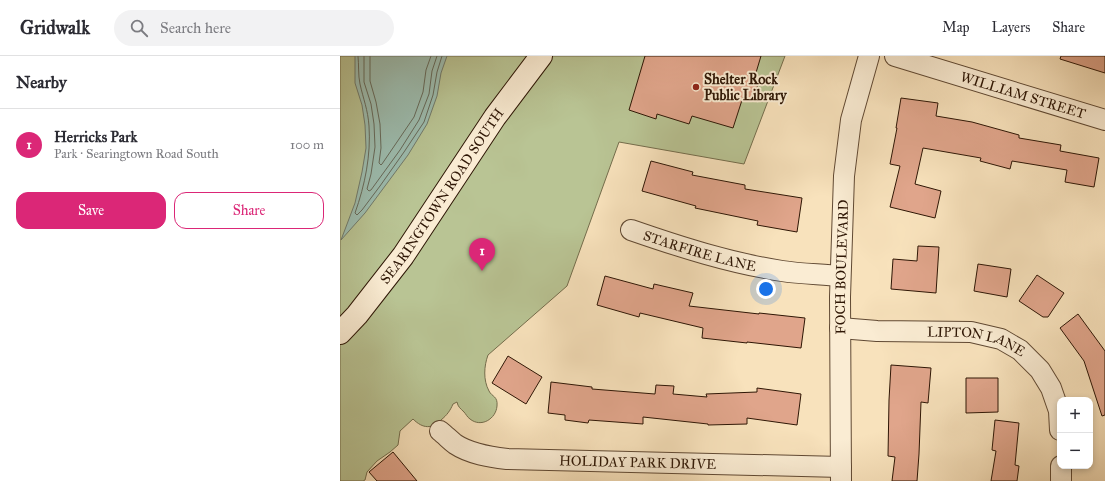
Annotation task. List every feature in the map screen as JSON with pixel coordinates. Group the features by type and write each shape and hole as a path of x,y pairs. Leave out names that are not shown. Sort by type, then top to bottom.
{"main road":[{"name":"SEARINGTOWN ROAD SOUTH","path":"340,333 357,315 403,256 495,117 540,56"}],"street":[{"name":"FOCH BOULEVARD","path":"841,474 840,276 844,176 852,120 869,56"},
{"name":"WILLIAM STREET","path":"895,56 1105,120"},
{"name":"STARFIRE LANE","path":"630,230 682,248 734,262 783,272 840,276"},
{"name":"LIPTON LANE","path":"840,328 877,331 971,332 1001,339 1020,350 1040,370 1051,388 1057,405"},
{"name":"HOLIDAY PARK DRIVE","path":"440,431 455,444 467,450 507,459 841,474"},
{"path":"1061,469 1061,481"}],"green space":[{"path":"340,56 785,56 744,164 619,142 567,286 488,355 485,368 485,378 487,387 490,393 496,398 497,403 496,411 491,418 487,421 479,423 474,422 468,417 457,402 453,404 438,423 434,425 427,427 420,425 413,419 400,431 398,445 377,461 367,472 365,480 340,481"}],"water":[{"path":"355,56 447,56 441,73 437,96 427,124 408,155 365,213 341,240 355,203 366,148 362,105 355,83"}],"building":[{"name":"Shelter Rock Public Library","path":"645,56 761,56 755,76 760,78 753,100 743,97 733,128 692,116 689,124 657,114 656,119 629,110"},
{"path":"1061,56 1105,56 1105,73 1060,59"},
{"path":"901,98 938,103 936,116 972,122 1019,135 1019,138 1061,145 1060,151 1099,158 1094,187 1065,182 1067,170 1012,161 1010,169 980,161 981,158 923,148 915,184 941,191 935,218 890,207 900,166 890,164"},
{"path":"651,161 693,172 692,175 745,185 745,189 802,198 797,232 757,225 758,221 695,208 696,206 642,191"},
{"path":"918,246 939,247 936,293 891,289 893,259 917,261"},
{"path":"978,264 1011,269 1007,297 974,291"},
{"path":"1037,275 1064,293 1048,317 1043,317 1019,301"},
{"path":"605,276 653,289 654,284 693,293 689,306 805,318 801,348 702,338 703,328 640,313 639,317 597,305"},
{"path":"1078,314 1105,351 1105,415 1102,416 1084,361 1060,328"},
{"path":"508,356 542,377 526,404 492,383"},
{"path":"891,365 931,368 928,403 921,402 917,481 892,481 895,457 888,456"},
{"path":"966,378 998,378 998,412 966,413"},
{"path":"551,382 592,387 592,389 655,394 656,385 674,386 673,394 707,397 706,394 757,392 757,388 801,394 797,425 747,418 747,424 708,425 643,417 643,424 589,420 588,423 565,420 565,415 548,413"},
{"path":"995,420 1019,423 1015,465 1019,466 1017,481 991,481 996,451 992,450"},
{"path":"393,452 417,481 377,481 369,472"}],"place":[{"name":"Shelter Rock Public Library","path":"696,87"},
{"name":"Herricks Park","path":"482,271"}]}
